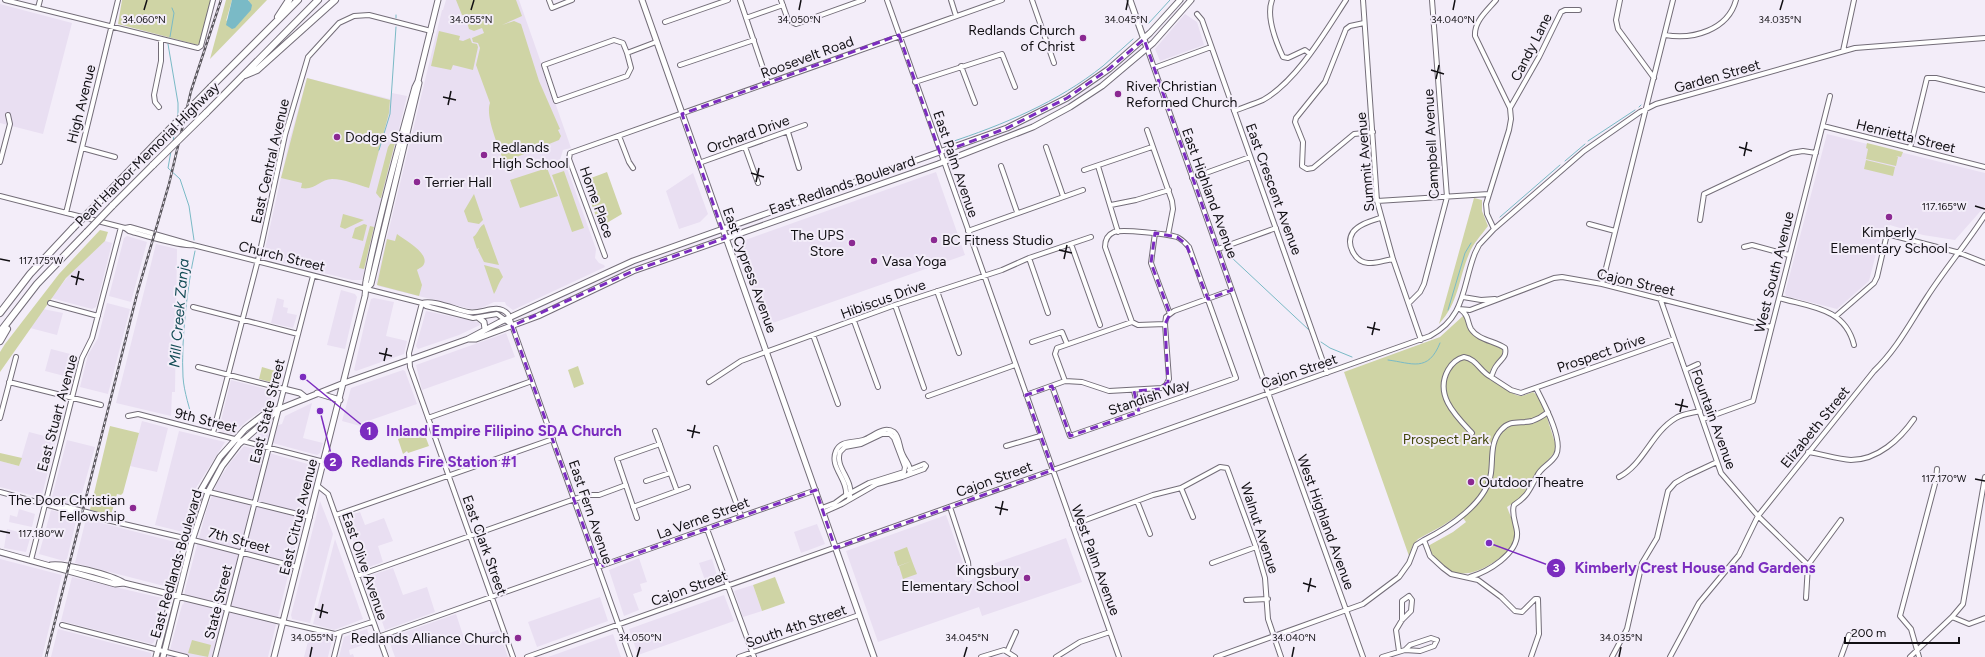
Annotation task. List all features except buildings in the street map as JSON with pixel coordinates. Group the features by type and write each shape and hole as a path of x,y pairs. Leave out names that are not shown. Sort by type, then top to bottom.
{"highway":[{"path":"275,22 289,0"},
{"name":"Pearl Harbor Memorial Highway","path":"0,313 30,274 73,228 298,0"},
{"name":"Pearl Harbor Memorial Highway","path":"0,332 19,305 60,258 318,0"},
{"path":"242,76 257,70 335,0"},
{"path":"0,341 19,305"}],"main road":[{"name":"East Citrus Avenue","path":"274,657 340,400 366,289 371,284 416,100 418,81 438,0"},
{"name":"East Cypress Avenue","path":"642,0 874,657"},
{"name":"East Highland Avenue","path":"1130,0 1147,48"},
{"name":"East Redlands Boulevard","path":"161,653 172,594 186,539 201,490 218,461 235,439 267,412 279,409 344,382 468,339 485,329 633,261 1007,128 1067,98 1109,70 1144,39 1180,0"},
{"name":"East Redlands Boulevard","path":"468,339 476,339 538,316 633,272 1013,136 1070,107 1102,86 1147,48 1178,16 1191,0"},
{"path":"479,318 484,322 485,329"},
{"path":"284,389 300,393 305,397"},
{"path":"317,393 340,400"},
{"name":"East Redlands Boulevard","path":"156,657 161,653 178,596 192,540 208,492 222,466 242,441 279,409"},
{"path":"0,552 51,565 57,564 68,566 117,578 124,582 283,622"}],"street":[{"path":"5,0 200,47 213,0"},
{"path":"38,8 40,0"},
{"name":"High Avenue","path":"66,213 118,0"},
{"path":"549,0 552,8 572,0"},
{"path":"665,22 728,0"},
{"path":"740,0 768,83"},
{"path":"782,0 788,20 796,24 863,0"},
{"name":"East Palm Avenue","path":"887,0 1052,470"},
{"path":"951,0 956,16"},
{"name":"Roosevelt Road","path":"568,157 570,153 899,35 1002,0"},
{"path":"1032,0 1054,63"},
{"path":"1272,0 1270,11 1278,46 1283,57 1288,58 1305,50 1310,54"},
{"path":"1234,110 1264,100 1283,84 1310,54 1346,0"},
{"name":"Summit Avenue","path":"1363,0 1377,201 1380,218 1421,340"},
{"name":"Campbell Avenue","path":"1409,303 1420,292 1424,284 1447,197 1432,0"},
{"path":"1494,229 1487,214 1486,204 1495,180 1509,130 1510,108 1475,36 1474,29 1477,22 1496,0"},
{"path":"1620,0 1616,20 1618,29 1654,78"},
{"path":"1602,284 1673,0"},
{"path":"1665,35 1688,37 1721,25 1732,13 1736,0"},
{"path":"1843,51 1854,0"},
{"path":"746,18 783,5"},
{"name":"Candy Lane","path":"1510,108 1539,57 1561,12 1565,10 1579,10"},
{"name":"East Crescent Avenue","path":"1197,14 1202,20 1327,373"},
{"name":"East Central Avenue","path":"213,433 257,262 283,145 308,57 339,23 354,16 369,16 431,31"},
{"path":"1364,23 1350,26 1346,29 1325,82 1296,118 1295,122 1303,142 1302,166 1307,169 1313,168 1354,134 1373,132"},
{"name":"Garden Street","path":"1463,297 1475,253 1494,229 1584,151 1646,108 1843,51 1862,47 1985,38"},
{"path":"158,107 155,102 154,95 161,65 162,39"},
{"path":"614,40 623,43 627,53 631,68 627,76 556,101 544,65 614,40"},
{"path":"680,65 754,40"},
{"path":"627,53 656,42"},
{"path":"1154,68 1211,47"},
{"name":"East Highland Avenue","path":"1147,48 1268,394"},
{"path":"915,82 1002,54 1015,87"},
{"path":"961,66 975,103"},
{"path":"1910,148 1927,78 1936,78 1985,90"},
{"name":"West South Avenue","path":"1703,419 1753,401 1830,96"},
{"path":"0,162 10,124 8,115"},
{"name":"Orchard Drive","path":"699,163 804,125"},
{"name":"Henrietta Street","path":"1823,126 1985,167"},
{"path":"1147,130 1173,207 1168,235"},
{"path":"788,132 799,168"},
{"path":"619,136 628,162 634,168"},
{"path":"745,147 758,183"},
{"path":"1046,147 1063,196"},
{"path":"1084,170 1152,147"},
{"path":"82,148 115,157"},
{"path":"1700,220 1704,194 1791,153 1803,151 1816,153"},
{"name":"Home Place","path":"568,157 605,256"},
{"path":"1192,178 1250,157"},
{"path":"1001,166 1017,212"},
{"path":"1098,166 1118,232"},
{"path":"968,231 1017,212 1083,190"},
{"path":"1111,205 1136,200 1168,190"},
{"path":"1377,201 1489,194"},
{"name":"Church Street","path":"0,196 123,227 130,227 257,262 422,303"},
{"name":"Elizabeth Street","path":"1670,657 1700,603 1739,555 1758,516 1874,371 1888,357 1909,327 1927,297 1960,253 1985,215"},
{"path":"1380,218 1361,226 1353,232 1350,242 1352,252 1360,260 1367,263 1393,259"},
{"path":"1589,224 1615,231"},
{"name":"East Stuart Avenue","path":"31,560 83,353 92,338 123,227"},
{"path":"1218,249 1276,228"},
{"path":"1165,324 1138,325 1132,322 1105,247 1108,236 1118,232 1168,235 1180,239 1189,247 1208,299"},
{"path":"1154,234 1151,263 1170,314"},
{"path":"1836,316 1874,283 1877,277 1887,234 1960,253 1985,263"},
{"name":"Hibiscus Drive","path":"709,382 735,363 895,305 984,277 1029,258 1091,237"},
{"path":"1071,244 1100,325"},
{"path":"1744,247 1752,245 1789,255"},
{"path":"1029,258 1048,313"},
{"name":"East State Street","path":"242,552 313,276"},
{"name":"Cajon Street","path":"1458,309 1470,310 1497,298 1554,278 1562,277 1602,284 1771,327"},
{"path":"1026,395 1065,381 1082,382 1109,391 1160,389 1168,382 1165,324 1166,317 1170,314 1232,290"},
{"path":"937,291 959,353"},
{"name":"Cajon Street","path":"527,657 1421,340 1440,331 1450,322 1463,297 1481,300 1497,298"},
{"name":"Fountain Avenue","path":"1660,298 1717,462 1726,481 1758,516 1808,565"},
{"path":"1779,298 1819,309 1836,316 1850,332 1854,345"},
{"name":"Standish Way","path":"1052,386 1070,436 1236,378 1208,299"},
{"path":"422,303 427,302 473,313 500,309 506,312 507,319"},
{"path":"50,303 98,316"},
{"path":"422,303 426,306 466,317 479,318 497,314 507,319"},
{"name":"East Clark Street","path":"422,303 409,353 409,360 428,418 513,657"},
{"path":"895,305 924,388"},
{"path":"193,307 298,334"},
{"path":"1458,309 1466,314 1472,329 1476,334 1505,348 1506,352 1503,359 1496,366 1491,377"},
{"name":"East Fern Avenue","path":"507,319 512,326 630,657"},
{"path":"854,321 878,387"},
{"path":"1065,381 1055,352 1057,348 1132,322"},
{"path":"1032,342 1062,332 1067,344"},
{"path":"813,335 838,404"},
{"name":"Prospect Drive","path":"1472,433 1448,403 1443,390 1444,378 1453,362 1464,357 1472,359 1482,372 1516,392 1521,393 1674,339"},
{"path":"0,418 16,357"},
{"path":"1684,370 1698,364"},
{"path":"928,396 1015,365"},
{"path":"198,367 284,389"},
{"path":"428,418 532,381"},
{"path":"9,382 101,405"},
{"path":"1469,577 1483,572 1510,552 1517,534 1513,507 1527,496 1537,476 1551,461 1557,450 1556,439 1548,412 1536,388"},
{"path":"1134,391 1139,412"},
{"name":"West Highland Avenue","path":"1268,394 1363,657"},
{"path":"1620,477 1631,471 1656,436 1674,420 1700,411"},
{"path":"1216,657 1273,635 1363,604 1399,577 1409,563 1416,545 1452,524 1470,508 1484,491 1490,475 1493,444 1500,431 1510,423 1532,421 1548,412"},
{"name":"9th Street","path":"128,416 138,414 324,462"},
{"path":"1808,452 1850,460 1864,459 1882,451 1898,439 1914,418"},
{"path":"845,496 845,482 836,467 835,458 836,450 844,443 862,440 884,430 892,431 896,435 901,451 910,469 909,474"},
{"path":"655,431 677,491"},
{"path":"849,499 851,492 848,480 838,459 839,454 844,447 861,444 884,434 890,434 895,440 905,467 904,472"},
{"path":"1006,446 1040,436"},
{"path":"336,515 553,439"},
{"path":"637,518 617,459 660,444"},
{"path":"716,448 741,516"},
{"path":"1612,657 1627,629 1642,563 1657,538 1668,491 1675,483 1717,462"},
{"path":"924,464 926,467 877,484 833,509 823,510 869,482 904,472 924,464"},
{"name":"Walnut Avenue","path":"1181,488 1220,467 1225,467 1228,470 1256,547 1265,578 1268,599 1268,619 1281,657"},
{"path":"1919,657 1916,652 1916,642 1911,629 1901,619 1901,613 1936,480 1936,469"},
{"name":"West Palm Avenue","path":"1052,470 1119,657"},
{"path":"646,481 670,473"},
{"path":"1910,657 1960,609 1964,600 1985,477"},
{"path":"357,576 574,499 589,494 600,495 626,485"},
{"name":"East Olive Avenue","path":"318,486 328,494 372,622 386,657"},
{"path":"633,507 688,487"},
{"path":"1072,525 1137,501 1181,488 1193,517"},
{"path":"201,490 310,517"},
{"name":"La Verne Street","path":"598,567 816,490"},
{"name":"7th Street","path":"0,492 45,504 67,507 102,516 106,519 297,567"},
{"path":"1137,501 1150,534"},
{"path":"950,507 968,562 968,573"},
{"path":"1806,598 1808,565 1842,520"},
{"path":"707,528 753,655"},
{"path":"1424,540 1430,556 1443,568 1451,574 1478,580 1495,592 1515,611 1522,612 1535,599 1538,599 1539,634 1531,657"},
{"path":"1212,563 1256,547"},
{"name":"State Street","path":"215,657 242,552"},
{"path":"378,637 596,560"},
{"path":"1399,651 1396,632 1402,620 1411,611 1412,600 1409,596 1402,602 1402,620"},
{"path":"1246,600 1268,599"},
{"name":"South 4th Street","path":"739,657 753,655 859,615"},
{"path":"1952,617 1970,624 1985,618"},
{"path":"283,622 334,634 372,622"},
{"path":"62,625 161,653 186,657"},
{"path":"1007,652 1016,632"},
{"path":"1056,657 1080,642 1110,632"},
{"path":"334,657 340,633"},
{"path":"1841,657 1849,636"},
{"path":"1382,657 1405,650 1420,652 1434,646 1437,640 1430,638 1410,645 1405,650"},
{"path":"981,657 997,651 1007,652 1015,657"}],"highlighted area":[{"path":"899,35 940,153 1007,128 1067,98 1109,69 1144,39 1232,290 1208,299 1186,244 1177,237 1155,233 1151,263 1170,314 1165,324 1168,382 1160,389 1134,391 1139,412 1070,436 1052,386 1026,395 1053,470 835,548 816,490 598,567 512,326 633,271 725,238 682,114"}],"shaded area":[{"name":"Redlands High School","path":"446,0 519,0 571,148 563,150 560,160 567,168 596,249 595,258 605,267 513,310 506,305 505,302 494,302 479,309 471,309 378,286 376,283 442,10"},
{"path":"0,4 72,23 43,134 0,123"},
{"path":"1185,14 1197,22 1204,45 1160,61 1155,49"},
{"path":"307,78 390,99 392,93 407,96 362,280 352,280 263,258 289,142"},
{"name":"Kimberly Elementary School","path":"1827,134 1985,173 1985,206 1955,240 1923,235 1890,225 1881,234 1869,281 1837,309 1786,296 1785,293"},
{"path":"936,172 965,255 767,325 737,243"},
{"path":"693,173 708,214 700,222 679,229 666,191"},
{"path":"127,236 147,242 131,302 109,296 124,238"},
{"path":"105,241 112,243 96,307 92,309 51,298 73,270"},
{"path":"156,244 177,249 175,392 172,392 171,416 116,403"},
{"path":"341,290 355,294 357,297 345,349 327,345"},
{"path":"277,298 284,300 283,307 288,308 287,313 297,315 293,328 271,323"},
{"path":"374,298 394,302 386,336 407,341 404,354 356,371 354,370 365,322 371,299"},
{"path":"107,303 130,309 108,394 80,387 88,355 98,338"},
{"path":"43,309 63,313 57,335 30,328"},
{"path":"426,311 478,322 480,325 459,335 418,349 416,346"},
{"path":"506,333 515,357 422,390 416,365"},
{"path":"51,349 78,356 72,378 45,371"},
{"path":"403,370 405,371 417,404 368,421 364,427 342,421 351,388"},
{"path":"231,380 277,392 274,402 248,420 232,434 219,429"},
{"path":"312,403 303,438 323,443 320,453 317,455 254,438 266,428 282,424 285,416"},
{"path":"142,421 168,428 157,472 130,466"},
{"path":"179,431 225,442 194,491 183,532 155,525"},
{"path":"29,432 56,439 42,495 38,497 0,487 0,461 19,466"},
{"path":"67,440 95,447 78,507 55,501 52,497"},
{"path":"244,446 315,466 268,657 168,657 182,605 184,603 185,590 207,508 217,483 229,464"},
{"path":"320,501 333,534 310,623 292,619 291,615"},
{"path":"19,509 35,514 32,527 9,522 10,515 17,517"},
{"path":"51,510 77,517 67,559 64,561 39,554"},
{"path":"360,512 365,525 384,518 393,541 378,546 383,562 363,569 346,520 347,516"},
{"name":"Kingsbury Elementary School","path":"946,515 963,563 960,574 965,581 970,581 974,578 976,570 1066,538 1082,582 982,616 979,607 878,642 846,551"},
{"path":"86,519 179,543 168,587 75,563"},
{"path":"817,524 825,544 801,553 794,532"},
{"path":"7,529 31,535 26,552 4,548"},
{"path":"335,539 363,619 334,630 313,624"},
{"path":"639,558 647,582 640,584 642,591 633,594 639,610 624,616 609,570"},
{"path":"0,559 62,575 42,657 0,657"},
{"path":"712,559 719,582 707,586 699,563"},
{"path":"393,568 403,595 427,587 435,612 385,630 366,577"},
{"path":"72,577 162,598 165,602 154,642 152,644 61,621"},
{"path":"753,585 762,611 743,617 734,591"},
{"path":"724,595 734,621 638,655 629,629"},
{"path":"600,597 608,621 537,647 528,622"},
{"path":"456,614 465,641 498,630 508,657 395,657 388,638"},
{"path":"58,629 151,653 151,657 51,657"},
{"path":"367,629 371,642 349,650 350,655 353,654 354,657 339,657 344,637"},
{"path":"310,634 332,640 328,657 304,657"},
{"path":"613,634 621,657 548,657"}],"green space":[{"path":"122,0 211,0 200,44 198,45 118,24"},
{"path":"226,0 232,0 226,21 249,1 248,0 267,0 210,59"},
{"path":"456,0 516,0 522,16 502,25 514,21 521,24 539,81 560,129 558,130 561,136 559,140 504,162 489,116 490,103 476,65 480,48 478,43 473,42 472,38 484,33 482,28 474,31 469,29 465,15 462,15"},
{"path":"439,31 460,36 459,40 463,41 470,38 472,43 477,44 478,47 473,70 453,65 451,70 431,66"},
{"name":"Dodge Stadium","path":"307,78 390,100 389,113 369,188 346,181 332,179 310,188 301,188 302,183 281,178"},
{"path":"395,143 380,198 376,193 388,147 390,144"},
{"path":"1867,143 1903,152 1901,157 1896,156 1898,157 1896,166 1866,159 1868,149 1866,148"},
{"path":"1866,160 1895,167 1893,176 1864,169"},
{"path":"547,168 558,196 520,208 510,180"},
{"path":"564,171 584,228 572,232 552,175"},
{"path":"607,172 622,214 600,227 583,181"},
{"path":"474,194 483,220 479,224 468,222 464,211"},
{"path":"1474,198 1482,200 1482,211 1488,226 1471,250 1451,307 1439,324"},
{"path":"343,214 364,220 345,229 340,227"},
{"path":"364,224 367,225 363,241 352,238 355,228"},
{"path":"484,224 499,265 484,262 478,250 479,248 477,249 473,237"},
{"path":"370,226 374,227 364,269 359,268"},
{"path":"100,230 108,232 105,241 66,278 0,372 0,352 5,344 59,274"},
{"path":"397,234 420,251 425,260 422,267 417,270 422,285 419,296 377,285 387,239 395,241"},
{"path":"484,265 499,269 503,277 494,294"},
{"name":"Prospect Park","path":"1464,315 1469,329 1477,337 1500,347 1503,350 1502,357 1493,366 1490,372 1489,379 1516,395 1522,396 1533,392 1538,396 1543,405 1556,446 1555,452 1535,475 1522,497 1507,507 1515,531 1514,543 1508,552 1487,567 1477,571 1458,573 1449,571 1441,565 1434,557 1428,546 1453,532 1466,522 1460,514 1418,539 1413,545 1409,556 1344,372 1440,337"},
{"path":"578,366 584,384 574,388 568,370"},
{"path":"262,367 282,373 278,384 259,379"},
{"path":"110,426 139,433 123,493 121,495 117,494 111,515 90,510"},
{"path":"423,430 429,446 408,453 407,451 403,454 398,439"},
{"path":"0,453 22,458 19,466 0,461"},
{"path":"907,547 912,561 898,566 894,552"},
{"path":"912,561 917,574 903,579 899,566"},
{"path":"775,577 785,603 762,611 753,585"},
{"path":"192,640 211,645 208,657 188,653"}],"water":[{"path":"232,0 248,0 252,5 251,10 235,28 232,29 226,25"}],"waterway":[{"path":"1148,24 1170,0"},
{"name":"Mill Creek Zanja","path":"170,37 174,13 172,8"},
{"path":"379,150 390,114 396,27"},
{"path":"948,143 1009,120 1068,91 1103,66 1133,39"},
{"name":"Mill Creek Zanja","path":"168,44 178,103 178,117"},
{"path":"1588,141 1635,110"},
{"name":"Mill Creek Zanja","path":"173,142 175,128"},
{"path":"1565,161 1585,144"},
{"name":"Mill Creek Zanja","path":"171,151 168,168 180,179 189,206 194,240"},
{"path":"1500,217 1560,165"},
{"path":"1448,310 1465,253 1471,243"},
{"name":"Mill Creek Zanja","path":"193,423 183,377 183,347 189,281 195,251"},
{"path":"1231,257 1309,330"},
{"path":"1321,342 1330,348 1352,357"},
{"path":"1388,360 1412,364 1425,362 1430,359 1440,343"}],"railway":[{"path":"46,657 137,294 169,184 191,91 221,0"}],"place":[{"name":"Redlands Church of Christ","path":"1083,38"},
{"name":"River Christian Reformed Church","path":"1118,94"},
{"name":"Dodge Stadium","path":"337,137"},
{"name":"Redlands High School","path":"484,155"},
{"name":"Terrier Hall","path":"417,182"},
{"name":"Kimberly Elementary School","path":"1889,217"},
{"name":"BC Fitness Studio","path":"934,240"},
{"name":"The UPS Store","path":"852,243"},
{"name":"Vasa Yoga","path":"874,261"},
{"name":"Inland Empire Filipino SDA Church","path":"303,377"},
{"name":"Redlands Fire Station #1","path":"320,411"},
{"name":"Outdoor Theatre","path":"1471,482"},
{"name":"The Door Christian Fellowship","path":"133,508"},
{"name":"Kimberly Crest House and Gardens","path":"1489,543"},
{"name":"Kingsbury Elementary School","path":"1027,578"},
{"name":"Redlands Alliance Church","path":"518,638"}]}
